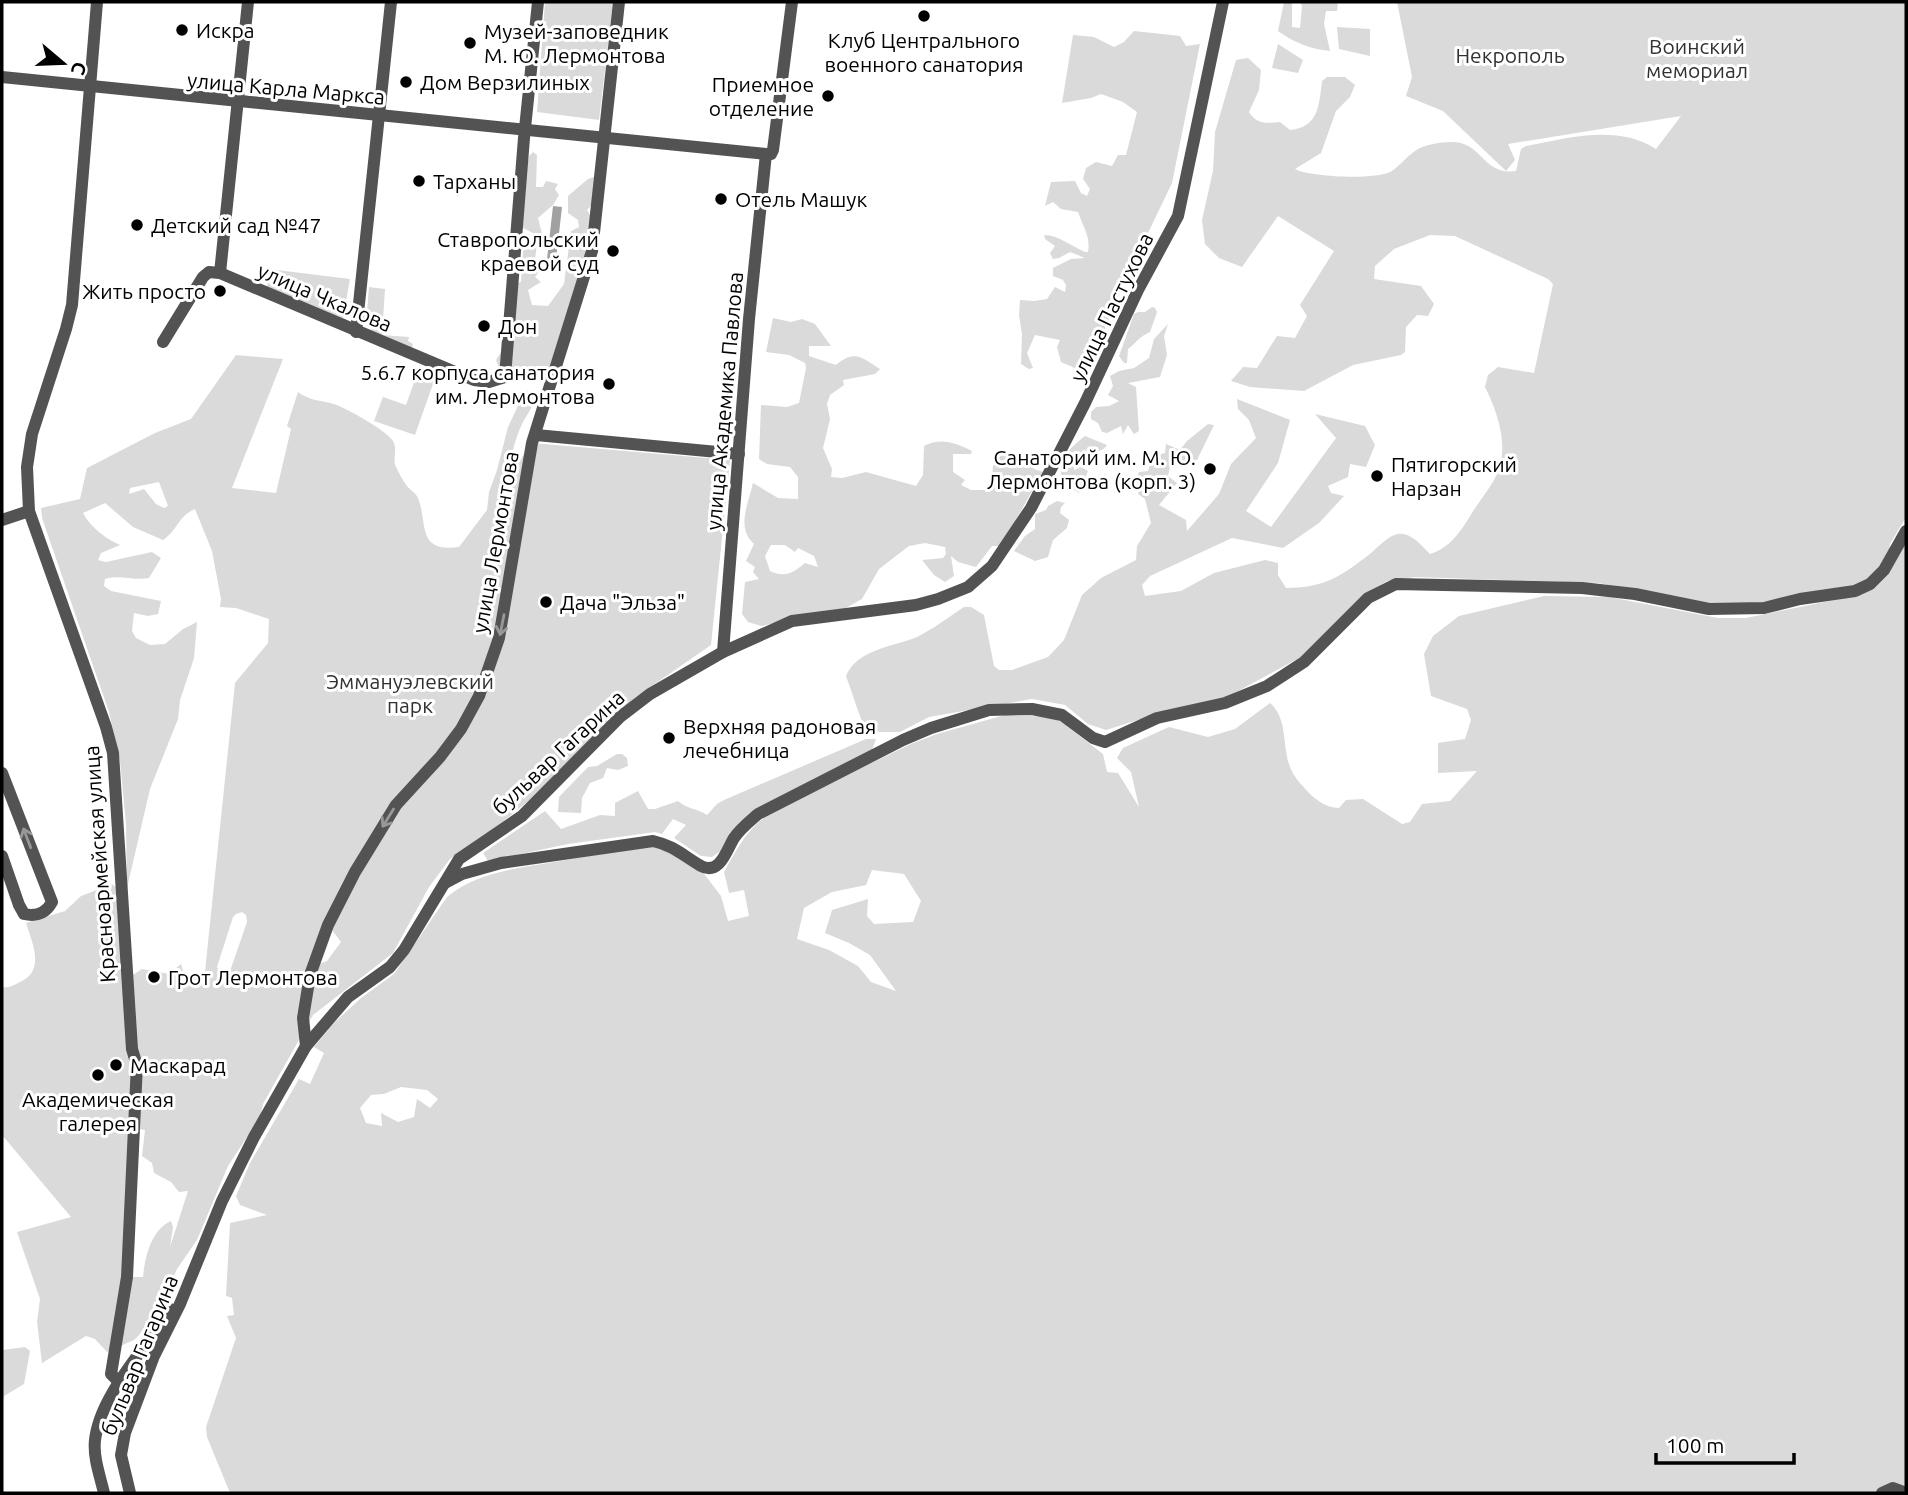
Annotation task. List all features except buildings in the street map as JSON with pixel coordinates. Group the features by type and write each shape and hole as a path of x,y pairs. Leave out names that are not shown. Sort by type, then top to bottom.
{"street":[{"name":"Красноармейская улица","path":"97,2 72,305 32,434 27,467 29,511 106,727 113,754 126,972 132,1049 136,1062 127,1277 111,1374 119,1382"},
{"path":"163,342 203,278 209,272 220,273 248,2"},
{"path":"356,332 391,2"},
{"path":"526,128 538,2"},
{"name":"улица Лермонтова","path":"306,1045 303,1018 310,975 328,925 355,872 396,806 461,729 479,695 499,638 530,454 592,251 619,2"},
{"name":"улица Академика Павлова","path":"723,652 739,453 770,152 792,2"},
{"name":"улица Пастухова","path":"957,593 974,583 992,566 1031,508 1086,403 1138,290 1178,216 1223,2"},
{"name":"улица Карла Маркса","path":"2,77 237,103 770,152"},
{"name":"улица Чкалова","path":"220,273 474,380 489,382 505,377 526,128"},
{"path":"536,435 739,453"},
{"path":"2,520 29,511"},
{"path":"442,885 463,874 501,863 653,841 669,844 704,868 713,868 722,862 735,836 758,814 931,728 989,710 1032,709 1062,715 1093,738 1105,742 1157,718 1225,703 1267,686 1304,662 1368,598 1396,584 1582,588 1634,594 1709,609 1764,608 1800,599 1855,591 1870,584 1884,570 1906,531"},
{"name":"бульвар Гагарина","path":"130,1493 121,1455 125,1433 154,1356 222,1201 254,1137 306,1045 348,997 390,967 404,950 460,859 522,816 620,717 650,694 723,652 792,621 916,605 957,593"},
{"path":"2,773 52,902 43,913 24,914 2,856"},
{"name":"бульвар Гагарина","path":"104,1493 95,1440 110,1395 163,1321 192,1273"},
{"path":"1882,1493 1893,1488 1906,1493"}],"green space":[{"path":"545,2 613,2 599,120 537,112"},
{"path":"1284,2 1292,3 1292,27 1300,28 1300,2 1338,2 1337,11 1326,11 1324,24 1330,51 1303,45 1278,31"},
{"path":"1397,2 1906,2 1906,517 1882,564 1868,579 1854,586 1764,603 1719,605 1598,583 1415,577 1387,581 1365,594 1303,656 1227,697 1106,730 1088,724 1065,705 1032,699 929,717 900,732 875,732 861,719 846,676 858,660 877,650 917,637 964,607 971,607 984,615 994,666 999,670 1012,670 1048,657 1064,640 1082,595 1101,578 1136,560 1137,546 1151,523 1145,499 1138,494 1140,486 1136,479 1139,472 1148,471 1153,456 1165,453 1166,444 1180,450 1208,424 1214,425 1197,460 1184,466 1171,463 1168,476 1177,483 1159,505 1186,520 1187,531 1219,494 1231,464 1256,438 1249,420 1238,409 1237,399 1290,420 1278,463 1246,511 1271,527 1336,438 1315,414 1365,426 1375,445 1366,467 1350,464 1348,477 1328,486 1331,493 1344,496 1319,523 1283,548 1232,538 1150,576 1142,585 1145,596 1181,591 1214,573 1265,560 1278,563 1278,575 1286,588 1311,586 1341,574 1394,535 1412,537 1430,554 1449,543 1464,526 1493,482 1501,462 1500,428 1485,387 1488,375 1498,367 1534,373 1553,284 1548,279 1455,236 1430,235 1394,249 1375,266 1374,279 1421,286 1434,304 1428,316 1417,315 1406,327 1405,352 1353,365 1304,391 1250,387 1231,381 1243,367 1257,368 1277,336 1295,338 1307,316 1300,305 1334,251 1278,216 1242,267 1219,258 1205,244 1202,220 1213,171 1215,132 1236,60 1248,58 1261,70 1259,90 1249,112 1255,119 1280,122 1290,130 1300,128 1312,120 1318,106 1322,81 1327,77 1345,77 1355,85 1350,97 1336,111 1321,153 1295,169 1327,176 1382,174 1393,170 1418,149 1447,142 1470,147 1489,164 1506,171 1443,111 1406,96 1412,77","holes":["1681,116 1656,149 1625,137 1593,135 1526,146 1521,149 1516,171 1506,171 1515,160 1508,144"]},
{"path":"1337,27 1370,29 1370,56 1339,49"},
{"path":"1134,31 1180,36 1186,46 1200,44 1172,183 1125,281 1086,373 1061,362 1057,347 1060,340 1035,335 1027,353 1033,368 1029,369 1021,364 1020,300 1047,299 1055,287 1065,292 1066,285 1063,280 1053,276 1053,268 1071,259 1085,258 1070,252 1053,259 1050,253 1055,246 1045,239 1044,235 1085,252 1088,252 1089,247 1078,212 1061,209 1053,202 1045,206 1051,182 1075,181 1081,193 1087,196 1090,189 1083,179 1086,168 1096,162 1112,166 1118,155 1126,155 1137,112 1123,102 1101,94 1062,103 1073,35 1094,37 1114,47 1124,42"},
{"path":"1278,44 1303,60 1298,73 1272,68"},
{"path":"533,152 537,155 536,187 543,187 546,181 558,184 555,189 559,195 553,205 538,218 544,242 537,243 535,260 544,264 535,277 541,282 528,290 532,305 548,306 564,284 571,231 579,227 578,220 568,213 568,196 588,179 599,175 596,200 587,210 593,220 585,250 588,257 550,379 544,381 540,373 533,383 526,381 524,371 517,374 500,370 496,360 507,343 501,333 507,330 512,285 521,282 523,251 534,243 533,233 521,227 519,215 529,156"},
{"path":"269,269 350,279 343,318 267,287"},
{"path":"369,287 385,289 382,335 366,325"},
{"path":"1152,307 1157,312 1150,332 1128,349 1127,363 1124,363 1119,356 1134,314 1145,312"},
{"path":"773,318 791,322 802,319 815,324 831,346 809,346 809,356 836,365 854,356 880,369 875,374 843,380 844,385 830,395 827,404 830,419 823,448 832,469 831,477 842,478 866,472 916,486 923,475 924,446 936,442 954,444 972,451 971,454 953,454 953,472 965,480 961,485 971,490 991,490 993,466 1000,456 1021,453 1033,462 1034,469 1043,472 1001,546 992,546 976,567 958,562 951,556 954,576 945,582 934,575 922,560 943,558 946,554 945,547 925,543 909,546 879,569 862,599 844,609 761,626 748,622 742,614 745,582 759,579 753,572 755,567 746,561 754,544 744,523 753,483 778,498 798,499 798,477 790,467 767,464 759,459 761,405 787,407 799,403 805,363 789,355 766,352","holes":["771,545 785,545 795,552 798,548 814,556 818,567 805,563 789,573 770,571 765,556"]},
{"path":"1168,324 1164,336 1167,355 1160,377 1128,383 1136,387 1139,431 1134,434 1128,425 1123,434 1121,426 1107,433 1102,432 1098,423 1091,419 1091,412 1096,407 1109,406 1119,401 1108,395 1113,386 1110,376 1134,368 1149,358 1154,339"},
{"path":"382,335 409,337 412,348"},
{"name":"Эммануэлевский парк","path":"236,355 283,359 232,488 276,493 291,429 287,426 298,392 347,410 389,436 394,444 396,467 418,498 426,534 430,541 445,548 459,547 487,510 489,492 508,427 525,391 534,393 533,402 517,436 510,474 532,443 730,460 711,645 636,697 603,725 559,775 498,826 450,859 429,887 393,953 313,1015 263,1104 260,1117 228,1166 197,1240 177,1269 163,1300 139,1335 107,1352 95,1339 86,1336 42,1363 37,1322 40,1299 17,1232 71,1217 2,1135 2,987 9,987 27,978 35,965 32,940 26,923 65,911 81,896 112,884 117,888 125,980 142,969 169,974 181,964 185,977 193,976 204,981 235,683 268,643 269,619 236,608 220,607 221,599 212,551 195,509 185,515 163,540 133,527 105,503 83,513 99,532 120,545 101,553 98,560 106,562 152,552 161,558 149,578 105,579 104,586 111,591 161,601 158,614 148,616 134,613 132,631 136,638 150,645 165,644 183,629 197,622 194,658 180,700 178,719 150,789 127,888 126,824 120,761 109,712 42,518 41,508 80,499 87,468 155,433 191,419","holes":["159,482 168,506 164,508 156,504 144,489 129,494 130,488","242,912 246,915 247,922 229,974 222,975 217,967 236,914","329,926 341,942 327,961 318,964","138,1129 145,1130 142,1156 152,1163 154,1173 171,1182 179,1192 188,1191 170,1247 173,1227 171,1221 154,1237 147,1253 143,1277 124,1277"]},
{"path":"417,374 434,381 415,435 374,421 383,397 406,405"},
{"path":"1085,436 1107,445 1099,451 1083,450 1074,460 1074,470 1081,467 1088,471 1079,493 1063,484 1061,468 1065,456"},
{"path":"1057,501 1065,503 1060,513 1069,520 1067,528 1053,540 1048,557 1035,561 1014,551 1025,536 1035,529 1035,514 1046,510"},
{"path":"1906,542 1906,1493 230,1493 207,1437 206,1427 236,1338 227,1316 234,1315 232,1298 226,1296 230,1223 267,1215 240,1205 236,1196 250,1163 299,1079 310,1084 324,1053 314,1047 334,1023 361,998 394,974 447,897 459,888 486,876 515,869 652,846 668,849 702,871 721,896 728,921 749,916 744,890 729,893 724,872 745,838 765,817 774,810 911,744 1005,715 1055,717 1103,754 1107,772 1118,773 1139,807 1131,772 1117,758 1123,748 1169,727 1208,737 1235,729 1270,703 1280,717 1292,771 1310,794 1323,804 1339,808 1346,800 1363,799 1402,824 1410,822 1422,804 1450,801 1477,771 1438,773 1438,743 1465,739 1471,720 1467,709 1431,696 1424,654 1433,636 1459,616 1544,596 1609,597 1718,618 1746,618 1853,596","holes":["872,870 904,874 921,901 913,922 874,924 867,916 868,899 832,910 825,933 870,955 896,991 871,982 858,966 829,950 797,939 804,908 832,892 866,885","401,1087 427,1090 438,1099 430,1108 417,1099 414,1117 398,1122 381,1113 382,1126 366,1123 360,1108 371,1095 384,1094"]},
{"path":"866,739 876,739 872,750 750,813 737,825 725,848 712,857 701,856 674,838 686,825 673,819 662,834 655,832 568,844 488,861 483,853 545,811 561,829 600,815 615,816 615,803 638,791 648,809 678,801 707,815 724,800"},
{"path":"617,754 627,758 628,766 618,770 607,768 603,778 590,783 582,798 581,813 558,812 559,797 588,767 597,766"},
{"path":"25,1347 30,1351 24,1384 4,1396 2,1405 2,1350"}],"shaded area":[{"path":"553,206 562,207 555,269 546,268"}],"place":[{"name":"Клуб Центрального военного санатория","path":"924,16"},
{"name":"Искра","path":"182,30"},
{"name":"Музей-заповедник М. Ю. Лермонтова","path":"470,43"},
{"name":"Дом Верзилиных","path":"406,82"},
{"name":"Приемное отделение","path":"828,96"},
{"name":"Тарханы","path":"419,181"},
{"name":"Отель Машук","path":"721,199"},
{"name":"Детский сад №47","path":"137,225"},
{"name":"Ставропольский краевой суд","path":"613,251"},
{"name":"Жить просто","path":"220,291"},
{"name":"Дон","path":"484,326"},
{"name":"5.6.7 корпуса санатория им. Лермонтова","path":"609,384"},
{"name":"Санаторий им. М. Ю. Лермонтова (корп. 3)","path":"1210,469"},
{"name":"Пятигорский Нарзан","path":"1377,476"},
{"name":"Дача \"Эльза\"","path":"546,602"},
{"name":"Верхняя радоновая лечебница","path":"669,738"},
{"name":"Грот Лермонтова","path":"154,977"},
{"name":"Маскарад","path":"116,1065"},
{"name":"Академическая галерея","path":"98,1075"}],"park label":[{"name":"Некрополь","path":"1510,55"},
{"name":"Воинский мемориал","path":"1697,58"}]}
